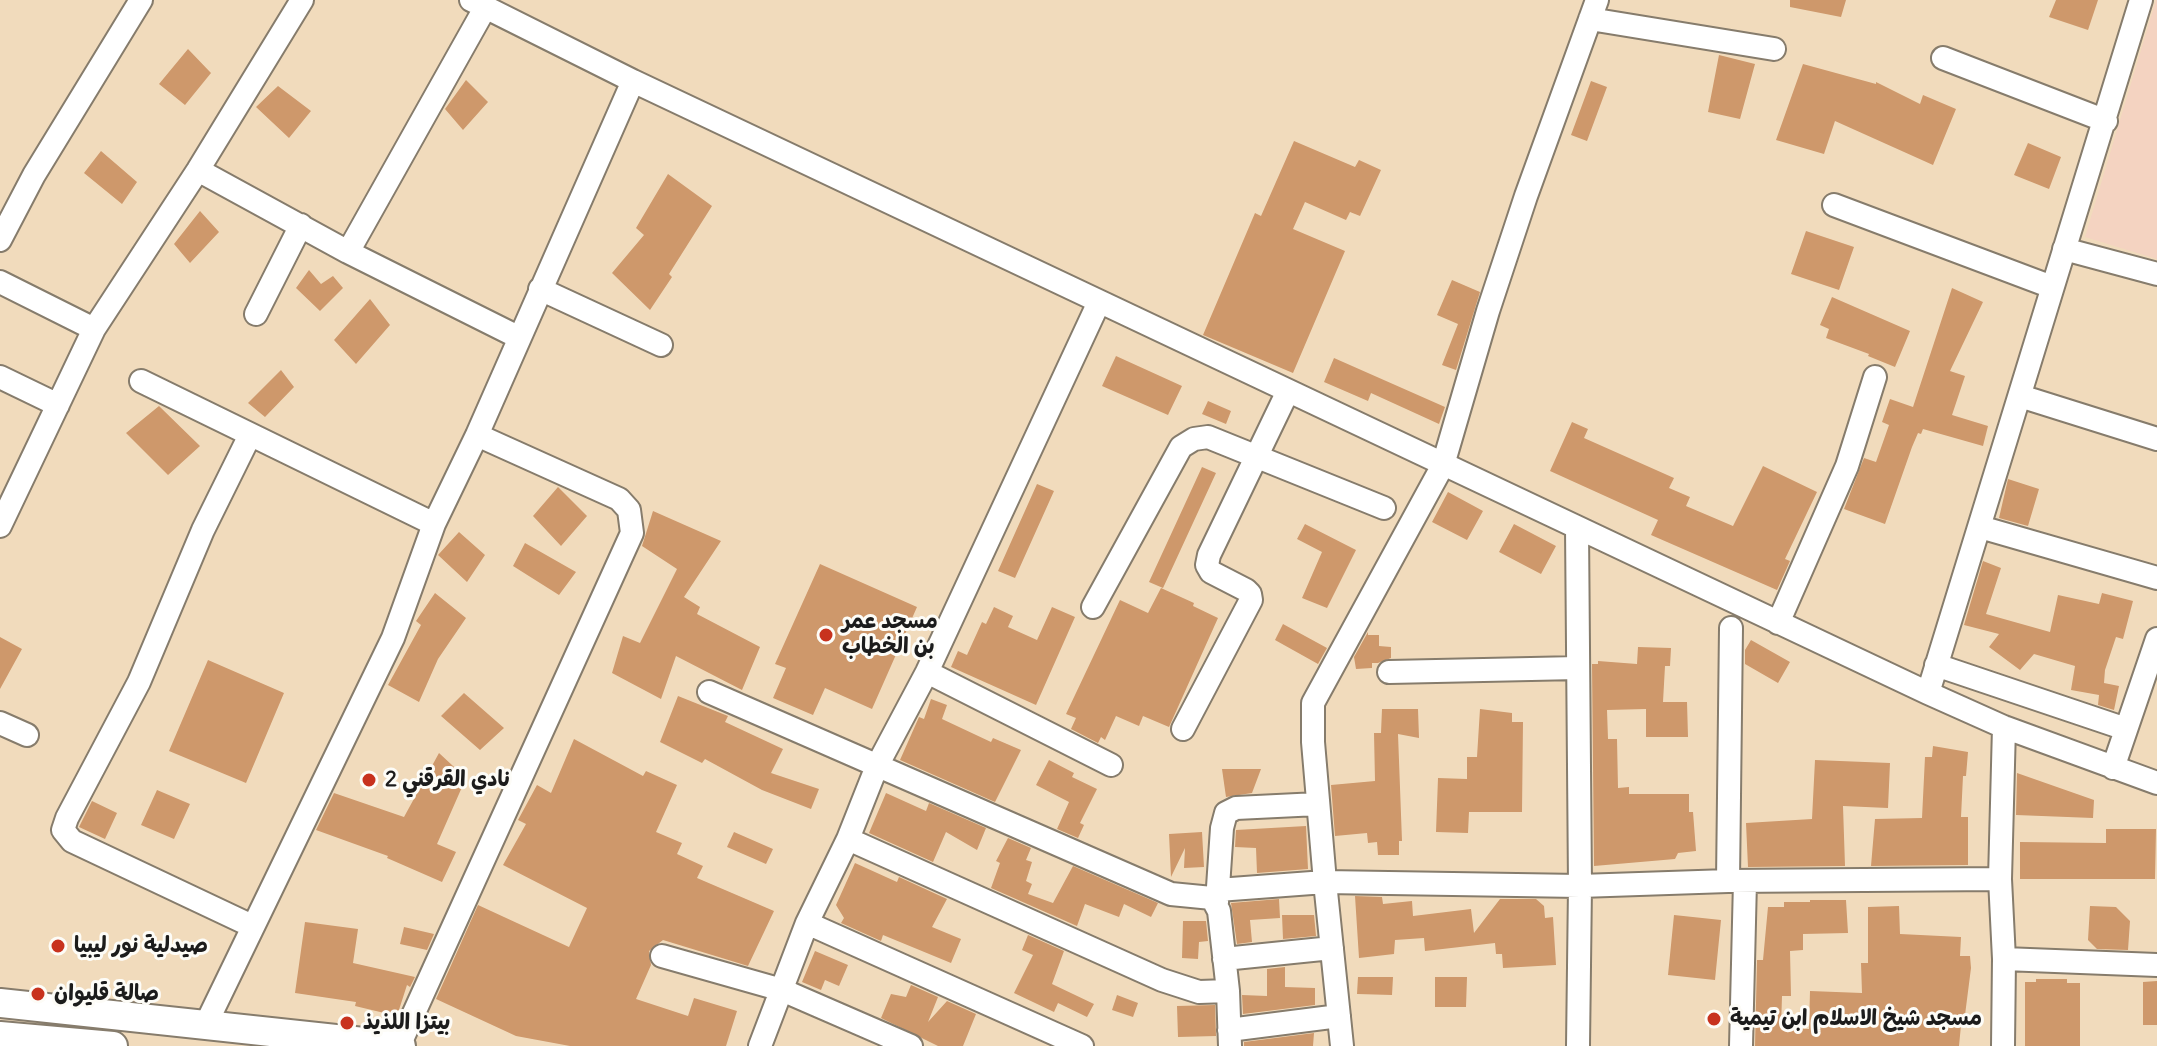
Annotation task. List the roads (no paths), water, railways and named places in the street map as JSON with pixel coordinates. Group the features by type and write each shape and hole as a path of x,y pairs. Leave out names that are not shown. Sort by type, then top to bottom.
{"main road":[{"path":"0,1003 400,1046"},
{"path":"0,1036 113,1046"}],"street":[{"path":"0,240 34,175 141,0"},
{"path":"0,526 94,329 198,170 302,0"},
{"path":"1928,693 2141,0"},
{"path":"348,252 478,4 633,81 1928,693 2004,727 2157,783"},
{"path":"1342,1046 1318,804 1311,718 1313,703 1443,465 1488,311 1594,10 1774,49"},
{"path":"1943,58 2106,121"},
{"path":"206,1024 393,638 434,524 477,435 633,81"},
{"path":"198,170 348,252 518,337"},
{"path":"1834,205 2052,287"},
{"path":"256,314 301,225"},
{"path":"2064,249 2157,274"},
{"path":"0,282 94,329"},
{"path":"540,289 661,345"},
{"path":"760,1046 807,923 848,839 877,766 927,672 1099,302"},
{"path":"0,377 58,405"},
{"path":"1778,623 1847,466 1875,377"},
{"path":"141,381 434,524"},
{"path":"1183,729 1251,600 1246,590 1211,572 1207,565 1209,555 1288,391"},
{"path":"2020,396 2157,439"},
{"path":"250,435 203,530 139,682 63,830 72,841 252,926"},
{"path":"400,1046 632,533 631,517 625,503 477,435"},
{"path":"1093,607 1181,447 1194,439 1208,437 1384,508"},
{"path":"1980,527 2157,578"},
{"path":"1577,528 1578,1046"},
{"path":"1731,628 1741,1046"},
{"path":"2113,768 2157,639"},
{"path":"1936,665 2126,729"},
{"path":"1389,672 1578,668"},
{"path":"927,672 1111,765"},
{"path":"709,692 1171,894 1212,898 1325,882 1580,886 2000,879"},
{"path":"0,723 27,735"},
{"path":"2003,1046 2004,959 2000,879 2004,727"},
{"path":"1318,804 1236,808 1226,813 1222,828 1218,897 1230,1038 1339,1016"},
{"path":"848,839 1162,980 1199,992 1228,991"},
{"path":"807,923 1082,1046"},
{"path":"1224,959 1332,948"},
{"path":"662,956 782,990 911,1046"},
{"path":"2004,959 2157,965"}],"place":[{"name":"مسجد عمر بن الخطاب","path":"826,635"},
{"name":"نادي القرقني 2","path":"369,780"},
{"name":"صيدلية نور ليبيا","path":"58,946"},
{"name":"صالة قليوان","path":"38,994"},
{"name":"مسجد شيخ الاسلام ابن تيمية","path":"1714,1019"},
{"name":"بيتزا اللذيذ","path":"347,1023"}]}
